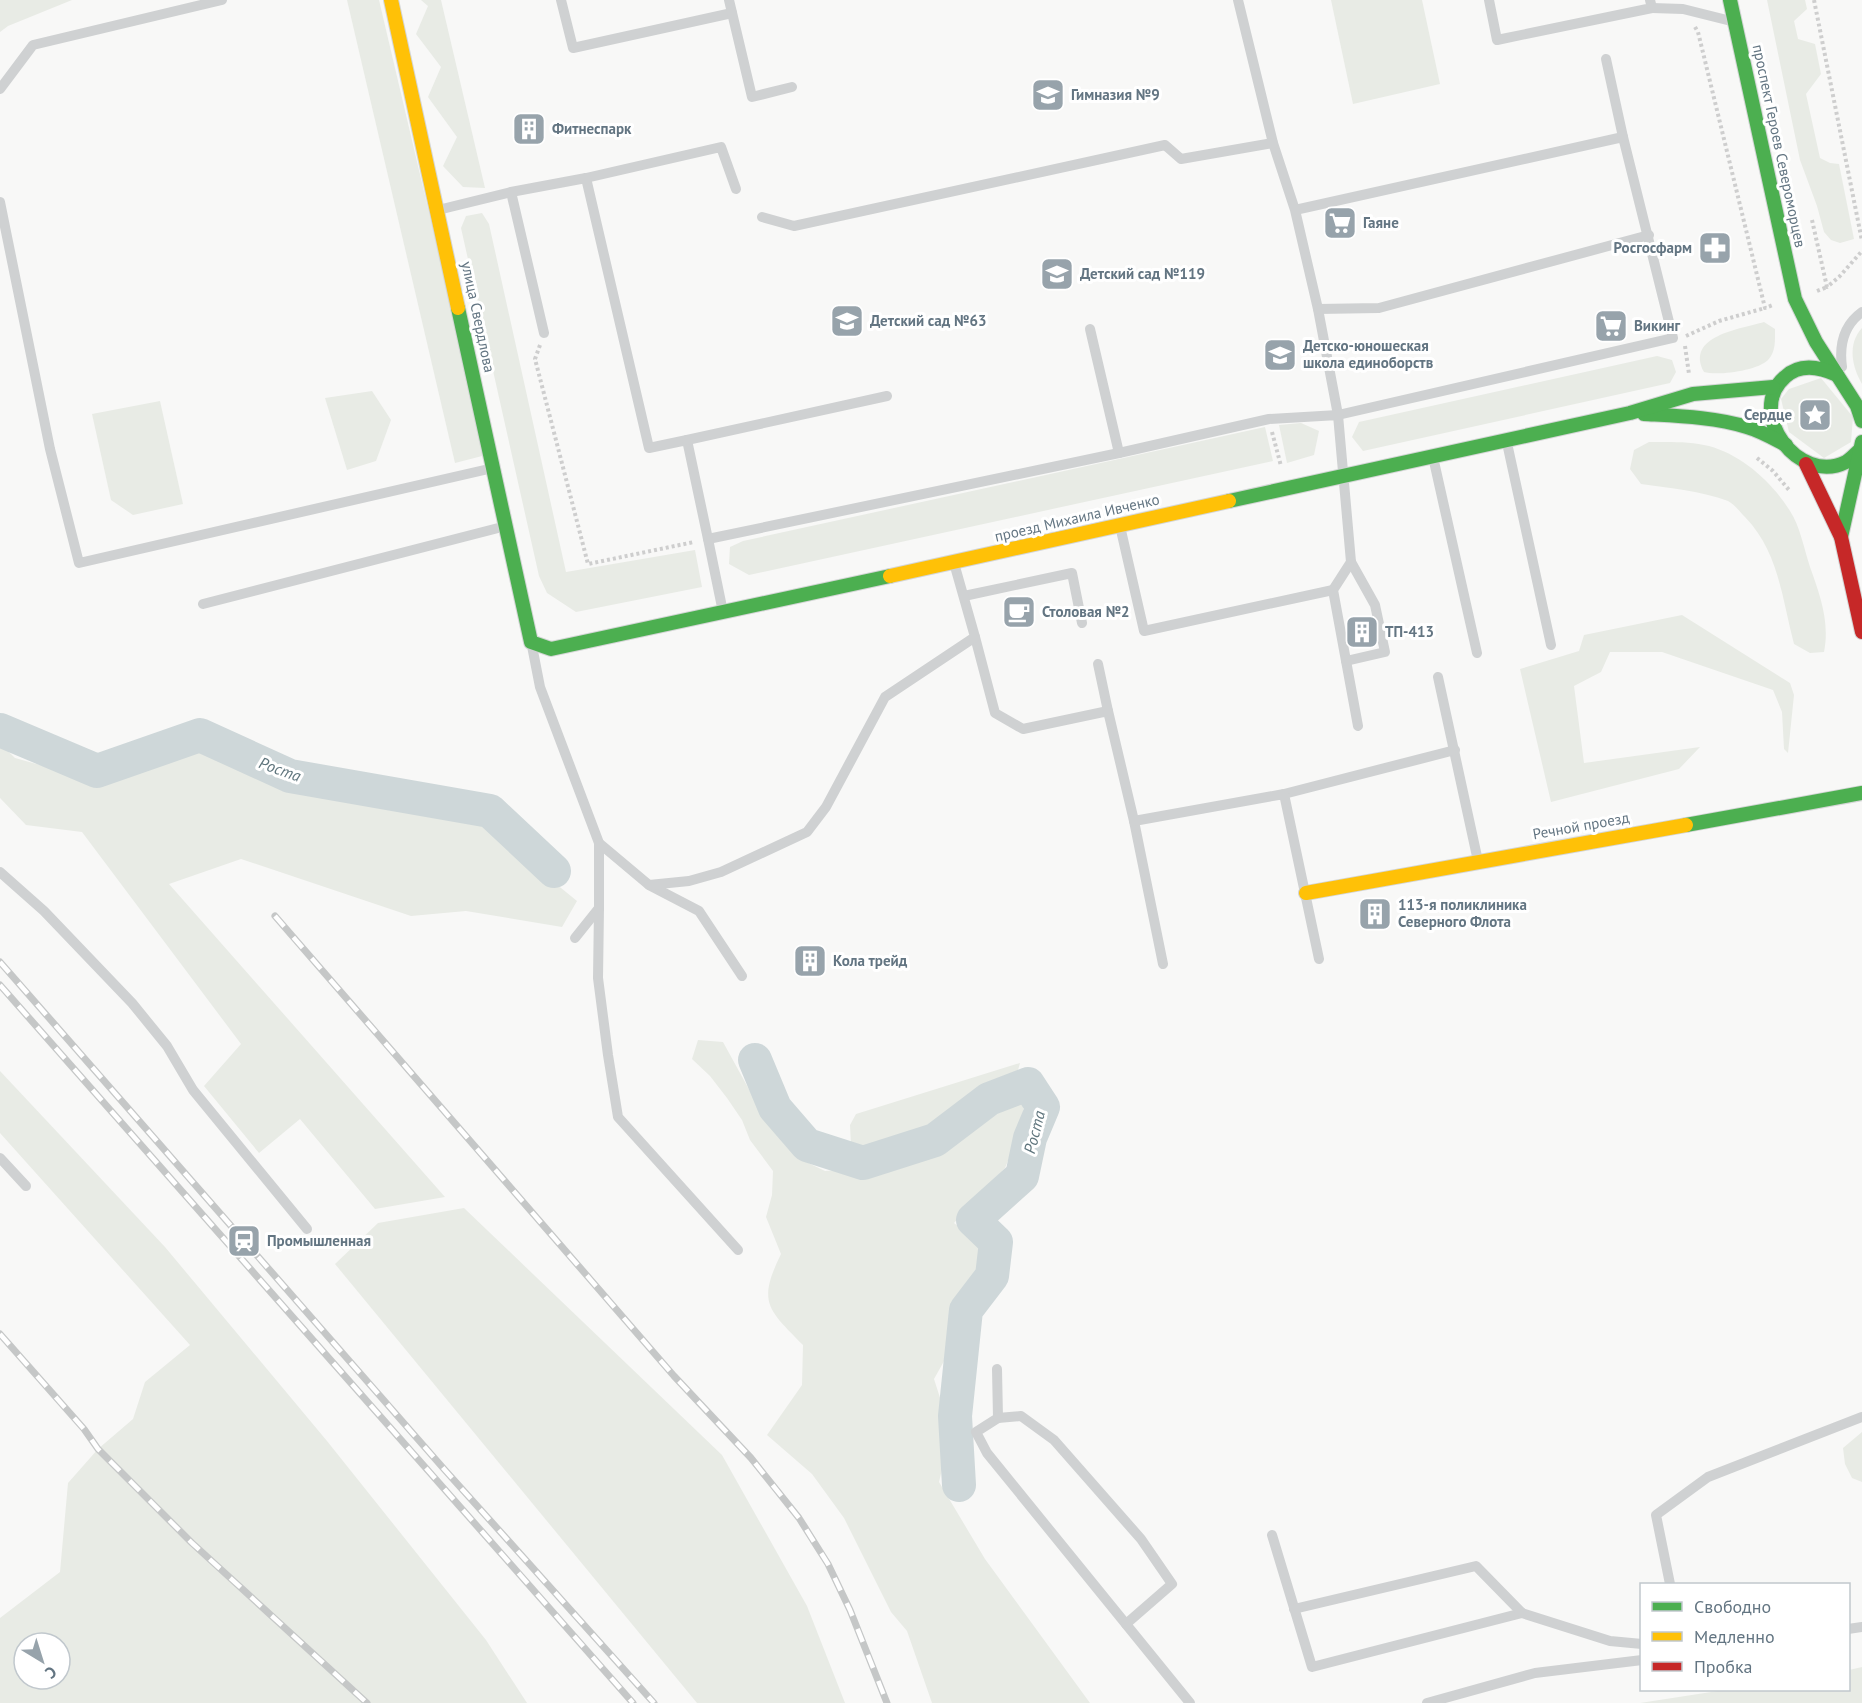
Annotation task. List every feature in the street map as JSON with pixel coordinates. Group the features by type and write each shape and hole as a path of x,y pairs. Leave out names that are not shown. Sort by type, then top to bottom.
{"street":[{"name":"улица Свердлова","path":"390,0 438,210 531,642"},
{"name":"проспект Героев Североморцев","path":"1730,0 1795,298 1816,342 1857,406 1862,421"},
{"name":"проспект Героев Североморцев","path":"1792,330 1795,298"},
{"path":"1783,376 1788,360"},
{"path":"1837,375 1810,366 1783,376 1773,387 1770,407 1780,436 1793,454 1806,464 1841,537 1862,632"},
{"path":"1630,413 1693,394 1773,387"},
{"path":"1848,390 1862,399"},
{"path":"1630,413 1696,418 1741,426 1761,432 1786,446"},
{"name":"проезд Михаила Ивченко","path":"531,642 551,649 723,614 1630,413"},
{"path":"1806,464 1833,466 1857,456"},
{"path":"1841,537 1857,456"},
{"name":"Речной проезд","path":"1306,893 1862,793"}],"lane":[{"path":"0,88 33,45 222,0"},
{"path":"561,0 573,48 732,13"},
{"path":"729,0 752,97 792,87"},
{"path":"1238,0 1273,143 1295,210 1318,309 1338,415 1351,562 1375,605 1386,652 1346,661"},
{"path":"1489,0 1497,40 1651,4 1735,21"},
{"path":"708,539 1119,453 1269,419 1338,415 1673,338 1606,59"},
{"path":"1295,210 1623,137"},
{"path":"762,217 794,226 1165,145 1181,159 1273,143"},
{"path":"438,210 721,147 736,189"},
{"path":"586,178 649,448 887,396"},
{"path":"511,192 544,333"},
{"path":"0,202 50,449 79,563 493,468"},
{"path":"1318,309 1379,308 1649,235"},
{"path":"1848,390 1841,355 1843,342 1846,328 1862,312"},
{"path":"1090,329 1119,453"},
{"path":"687,440 723,614"},
{"path":"1507,440 1551,645"},
{"path":"1433,456 1477,653"},
{"path":"1120,525 1144,631 1333,590"},
{"path":"203,604 506,526"},
{"path":"1351,562 1333,590 1358,726"},
{"path":"954,563 994,713 1023,729 1108,711"},
{"path":"964,596 1072,573 1082,623"},
{"path":"650,885 689,881 722,872 807,832 826,807 885,698 975,637"},
{"path":"531,642 540,687 598,843 598,978 618,1117 738,1250"},
{"path":"1098,664 1134,821 1163,964"},
{"path":"1438,677 1478,861"},
{"path":"1134,821 1284,794 1455,750"},
{"path":"1284,794 1319,959"},
{"path":"598,843 650,885 699,911 742,976"},
{"path":"0,872 44,911 132,1003 167,1046 193,1090 307,1229"},
{"path":"575,938 599,908"},
{"path":"0,1158 26,1186"},
{"path":"997,1369 998,1418"},
{"path":"1126,1624 1172,1584 1141,1539 1054,1440 1021,1416 998,1418 976,1432 987,1453 1190,1703"},
{"path":"1670,1583 1656,1515 1708,1477 1854,1418 1862,1417"},
{"path":"1272,1535 1312,1667 1522,1612"},
{"path":"1294,1609 1476,1566 1522,1612 1610,1641 1640,1644"},
{"path":"1427,1703 1535,1673 1640,1660"}],"path":[{"path":"1814,0 1862,241"},
{"path":"1683,9 1698,32 1764,308 1827,287 1862,251"},
{"path":"1812,220 1827,287"},
{"path":"544,333 536,358 588,564 708,539"},
{"path":"1269,419 1281,466"}],"shaded area":[{"path":"0,0 72,0 8,26 0,32"},
{"path":"347,0 379,0 486,455 455,463"},
{"path":"421,0 441,0 485,188 463,187 443,166 457,137 428,97 441,67 416,34 428,6"},
{"path":"1331,0 1422,0 1440,84 1353,104"},
{"path":"1767,0 1805,0 1807,9 1794,21 1798,39 1815,44 1821,74 1806,94 1820,158 1839,164 1854,239 1840,243 1831,240 1824,232 1800,160"},
{"path":"482,213 489,224 566,572 695,550 702,587 576,612 547,593 539,576 461,228 466,216"},
{"path":"1764,322 1775,329 1774,350 1768,360 1763,364 1737,372 1704,372 1700,360 1702,350 1708,342 1729,331"},
{"path":"1862,328 1862,384 1854,363 1853,348 1857,334"},
{"path":"1657,356 1672,360 1676,372 1670,383 1363,451 1352,437 1359,422"},
{"path":"1821,378 1853,417 1851,442 1824,458 1789,432 1781,399 1789,389"},
{"path":"372,391 391,420 376,461 347,470 325,398"},
{"path":"160,401 183,504 133,515 111,500 92,414"},
{"path":"1301,423 1319,431 1314,455 1287,463 1279,425"},
{"path":"1265,427 1273,461 749,575 729,564 730,547 743,541"},
{"path":"1649,442 1694,443 1721,450 1755,471 1783,500 1796,524 1823,609 1826,630 1824,652 1810,653 1794,644 1772,561 1756,531 1735,506 1728,501 1707,495 1641,484 1630,469 1634,450"},
{"path":"1682,615 1790,683 1794,695 1788,753 1784,749 1782,712 1773,690 1662,652 1610,652 1601,672 1574,686 1584,763 1700,747 1679,769 1551,802 1520,669 1579,651 1584,635"},
{"path":"0,743 15,758 101,782 198,746 292,783 459,805 577,901 562,927 466,911 411,916 241,859 169,884 445,1197 375,1209 300,1119 259,1153 204,1086 241,1044 82,832 26,825 0,798"},
{"path":"698,1040 723,1042 762,1113 786,1146 800,1159 825,1171 839,1170 847,1162 851,1146 850,1125 856,1114 1020,1063 1007,1109 1025,1099 1021,1129 1005,1168 954,1223 983,1246 976,1277 959,1298 957,1338 934,1379 951,1432 939,1482 985,1559 1090,1703 932,1703 907,1631 891,1612 844,1518 812,1474 767,1435 802,1385 803,1345 774,1313 768,1295 769,1284 781,1254 766,1217 772,1195 773,1171 750,1140 742,1120 727,1098 710,1076 692,1059"},
{"path":"0,1071 165,1247 327,1441 486,1640 527,1703 0,1703 0,1618 60,1572 68,1483 98,1449 133,1419 145,1382 190,1345 0,1133"},
{"path":"464,1208 722,1455 807,1606 845,1703 697,1703 335,1264 378,1223"},
{"path":"1862,1432 1862,1482 1852,1478 1845,1464 1843,1448"},
{"path":"1862,1667 1862,1703 1640,1703 1718,1691 1850,1691 1850,1670"}],"waterway":[{"name":"Роста","path":"0,730 97,771 200,735 290,776 490,811 554,871"},
{"name":"Роста","path":"755,1060 775,1108 807,1145 863,1163 935,1140 989,1099 1028,1084 1043,1107 1030,1138 1022,1176 973,1220 996,1242 992,1276 966,1310 955,1416 959,1485"}],"railway":[{"path":"275,916 674,1376 751,1458 799,1518 828,1564 850,1610 887,1703"},
{"path":"0,962 444,1469 654,1703"},
{"path":"0,985 633,1703"},
{"path":"0,1334 84,1429 98,1449 192,1543 367,1703"}],"traffic: fast":[{"path":"1730,0 1795,299 1816,342 1857,406 1862,421"},
{"path":"458,308 531,642 551,649 890,576"},
{"path":"1837,375 1824,370 1804,368 1785,377 1774,392 1771,408 1774,426 1782,442 1795,455 1811,464 1828,467 1846,462 1860,450"},
{"path":"1229,501 1630,413 1693,394 1773,387"},
{"path":"1644,414 1722,421 1757,431 1786,445"},
{"path":"1841,537 1862,442"},
{"path":"1686,825 1862,793"}],"traffic: slow":[{"path":"391,0 458,308"},
{"path":"890,576 1229,501"},
{"path":"1306,893 1686,825"}],"traffic: jam":[{"path":"1806,464 1841,537 1862,632"}],"place":[{"name":"Гимназия №9","path":"1048,95"},
{"name":"Фитнеспарк","path":"529,129"},
{"name":"Гаяне","path":"1340,223"},
{"name":"Росгосфарм","path":"1715,248"},
{"name":"Детский сад №119","path":"1057,274"},
{"name":"Детский сад №63","path":"847,321"},
{"name":"Викинг","path":"1611,326"},
{"name":"Детско-юношеская школа единоборств","path":"1280,355"},
{"name":"Сердце","path":"1815,415"},
{"name":"Столовая №2","path":"1019,612"},
{"name":"ТП-413","path":"1362,632"},
{"name":"113-я поликлиника Северного Флота","path":"1375,914"},
{"name":"Кола трейд","path":"810,961"},
{"name":"Промышленная","path":"244,1241"}]}
